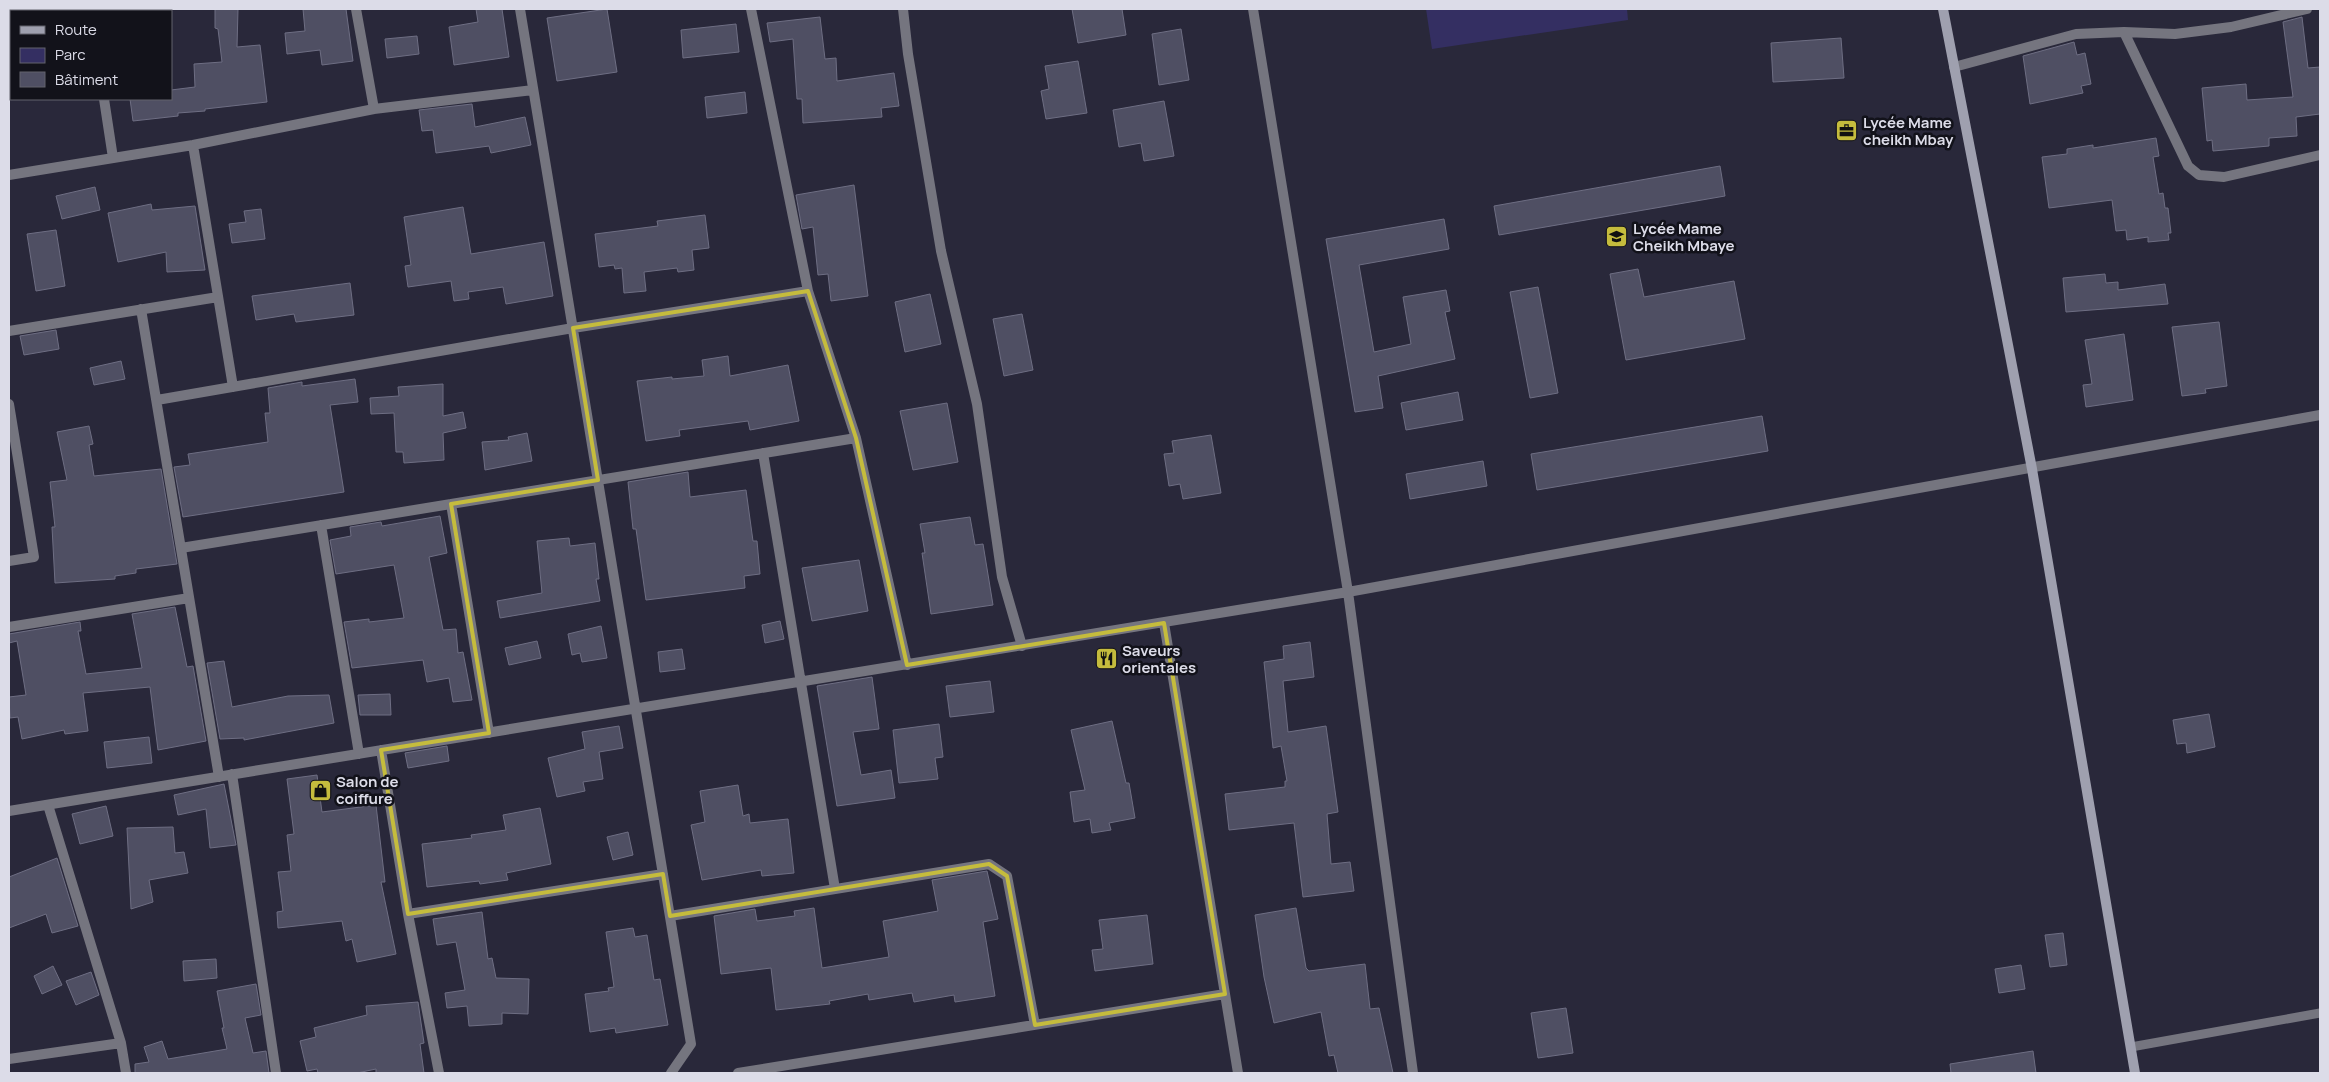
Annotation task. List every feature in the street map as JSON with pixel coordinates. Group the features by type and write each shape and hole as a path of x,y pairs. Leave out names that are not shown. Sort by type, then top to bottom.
{"main road":[{"path":"1942,9 2032,469 2135,1073"}],"street":[{"path":"356,9 374,109"},
{"path":"520,9 691,1044 672,1073"},
{"path":"751,9 808,291 856,438 907,664"},
{"path":"903,9 908,54 941,251 977,404 1002,577 1022,646"},
{"path":"1253,9 1348,592 1413,1073"},
{"path":"1954,68 2076,34 2124,32 2175,34 2231,27 2307,9"},
{"path":"2124,32 2188,166 2199,175 2224,177 2320,155"},
{"path":"9,175 194,145 374,109 533,90"},
{"path":"104,100 113,158"},
{"path":"194,145 233,387"},
{"path":"156,400 573,328 808,291"},
{"path":"9,331 218,297"},
{"path":"141,309 219,777"},
{"path":"9,404 34,557 9,561"},
{"path":"9,811 1348,592 2032,469 2320,415"},
{"path":"181,548 856,438"},
{"path":"764,453 835,889"},
{"path":"451,504 489,733"},
{"path":"321,525 359,754"},
{"path":"9,627 189,598"},
{"path":"1164,623 1238,1073"},
{"path":"381,750 408,914 439,1073"},
{"path":"232,774 276,1073"},
{"path":"48,805 121,1043 126,1073"},
{"path":"670,916 989,864 999,869 1006,876 1035,1025"},
{"path":"408,914 663,874"},
{"path":"738,1073 1224,994"},
{"path":"9,1058 121,1043"}],"lane":[{"path":"2131,1047 2320,1013"}],"highlighted area":[{"path":"808,291 856,438 907,665 1164,623 1225,994 1035,1025 1007,876 989,864 670,916 663,874 408,914 381,750 489,733 451,504 598,480 573,328"}],"green space":[{"path":"1426,9 1627,9 1628,20 1432,49"}],"building":[{"path":"215,9 238,9 237,47 260,45 267,102 205,109 205,111 178,113 178,116 133,121 130,100 172,100 172,90 195,87 194,64 222,62 218,29 215,28"},
{"path":"303,9 346,9 353,61 322,65 320,50 287,54 285,33 305,31"},
{"path":"476,9 502,9 509,57 454,65 449,27 478,22"},
{"path":"607,9 617,72 557,81 547,18"},
{"path":"1072,9 1122,9 1126,35 1078,43"},
{"path":"820,17 825,59 836,58 837,81 894,73 899,106 881,108 882,117 803,123 802,99 797,99 793,39 770,42 767,23"},
{"path":"2302,17 2308,68 2320,67 2320,114 2296,117 2297,136 2269,138 2269,146 2213,151 2212,140 2207,141 2202,88 2246,84 2247,100 2293,97 2283,22"},
{"path":"736,24 739,52 683,58 681,30"},
{"path":"1181,29 1189,80 1159,85 1152,34"},
{"path":"417,36 419,54 387,58 385,39"},
{"path":"1841,38 1844,78 1773,82 1771,43"},
{"path":"2074,42 2077,55 2085,53 2091,84 2081,86 2083,93 2030,104 2023,56"},
{"path":"1078,61 1087,113 1046,119 1041,91 1049,89 1045,66"},
{"path":"745,92 747,113 707,118 705,97"},
{"path":"1164,101 1174,156 1144,161 1141,143 1119,147 1113,110"},
{"path":"472,104 475,127 525,117 531,145 491,153 489,146 436,153 433,130 422,131 419,110"},
{"path":"2156,138 2159,156 2153,157 2159,194 2163,193 2165,208 2168,208 2171,233 2168,233 2169,240 2148,242 2148,237 2127,240 2126,230 2116,231 2112,200 2049,208 2042,157 2067,154 2067,149 2093,145 2093,148"},
{"path":"1720,166 1725,196 1499,235 1494,206"},
{"path":"854,185 868,296 831,301 828,274 818,275 813,227 802,229 796,195"},
{"path":"95,187 100,210 62,219 56,196"},
{"path":"151,204 152,210 195,206 205,270 167,272 166,252 118,262 108,213"},
{"path":"463,207 471,254 544,242 553,296 506,304 503,287 468,292 469,299 454,301 451,281 408,287 405,266 411,265 404,217"},
{"path":"261,209 265,239 232,243 229,224 246,222 244,211"},
{"path":"705,215 709,248 692,250 694,270 678,272 677,268 644,272 646,291 624,293 622,268 615,269 614,265 599,267 595,234 658,226 657,221"},
{"path":"1444,219 1449,249 1359,265 1374,352 1411,344 1403,297 1446,290 1450,311 1445,312 1455,359 1378,376 1383,408 1355,412 1326,239"},
{"path":"56,230 65,286 36,291 27,234"},
{"path":"1638,269 1644,297 1734,281 1745,339 1626,360 1610,274"},
{"path":"2105,274 2106,283 2118,282 2118,290 2165,284 2168,304 2066,312 2063,278"},
{"path":"350,283 354,315 296,322 294,314 256,320 252,296"},
{"path":"1538,287 1558,393 1530,398 1510,292"},
{"path":"930,294 941,344 905,352 895,302"},
{"path":"1022,314 1033,370 1004,376 993,319"},
{"path":"2219,322 2227,386 2205,389 2206,393 2182,396 2172,327"},
{"path":"56,330 59,349 24,355 20,336"},
{"path":"2124,334 2133,400 2086,407 2083,385 2092,384 2085,340"},
{"path":"728,356 730,376 788,365 799,421 750,430 748,421 679,430 680,436 646,441 637,381 704,376 702,360"},
{"path":"121,361 125,379 94,385 90,368"},
{"path":"355,379 358,402 330,405 344,492 183,517 174,467 190,465 188,454 268,442 265,413 270,413 268,388 302,382 302,386"},
{"path":"443,384 443,416 463,412 466,428 443,433 444,460 404,463 403,452 396,452 394,413 371,414 370,398 399,396 398,387"},
{"path":"1458,392 1463,420 1406,430 1401,403"},
{"path":"947,403 958,462 913,470 900,411"},
{"path":"1762,416 1768,451 1537,490 1531,454"},
{"path":"89,426 93,444 89,445 94,476 161,469 177,564 136,569 136,573 115,576 115,579 55,583 52,527 55,527 50,482 67,480 57,432"},
{"path":"527,433 532,461 485,470 482,442 509,440 508,437"},
{"path":"1211,435 1221,493 1183,499 1180,484 1169,486 1164,454 1174,453 1172,441"},
{"path":"1483,461 1487,486 1410,499 1406,474"},
{"path":"688,472 690,497 746,490 753,541 757,541 760,574 744,576 745,588 646,600 636,529 633,529 628,482"},
{"path":"440,516 447,553 429,557 443,630 456,629 458,653 463,652 472,700 453,702 449,678 427,682 423,660 352,668 344,622 369,619 369,622 404,618 394,565 336,574 330,540 351,536 350,527 381,522 382,526"},
{"path":"970,517 975,545 983,544 993,605 931,614 922,553 925,553 920,524"},
{"path":"569,538 570,546 595,543 599,579 596,579 600,601 500,618 497,601 542,593 537,541"},
{"path":"859,560 868,611 812,621 802,568"},
{"path":"175,607 187,667 193,666 206,741 158,750 150,687 83,693 88,731 65,734 64,730 22,739 18,717 10,718 9,697 26,695 17,641 9,643 9,634 80,622 81,631 78,631 86,674 142,668 132,614"},
{"path":"780,621 784,639 765,643 762,625"},
{"path":"601,626 607,658 582,662 580,653 572,655 568,634"},
{"path":"537,641 541,658 509,665 505,648"},
{"path":"1310,642 1314,677 1283,681 1288,732 1326,726 1338,812 1327,814 1331,864 1350,862 1354,891 1303,897 1294,823 1229,830 1225,794 1285,787 1285,781 1287,781 1281,746 1273,748 1264,662 1284,659 1283,646"},
{"path":"682,649 685,669 660,672 658,652"},
{"path":"224,661 232,707 288,696 329,695 334,723 244,740 244,738 220,739 207,663"},
{"path":"872,677 879,729 853,732 861,775 891,770 895,798 837,806 817,686"},
{"path":"990,681 994,712 950,717 946,686"},
{"path":"390,694 391,715 360,715 358,695"},
{"path":"2209,714 2215,747 2187,753 2186,743 2177,744 2173,720"},
{"path":"1112,721 1126,783 1129,783 1135,818 1109,823 1111,830 1092,833 1090,819 1074,822 1070,792 1085,790 1071,730"},
{"path":"939,724 943,757 935,758 938,779 899,783 893,730"},
{"path":"619,726 623,748 599,752 603,779 583,782 585,791 557,797 548,758 585,749 582,732"},
{"path":"149,737 152,763 107,768 104,742"},
{"path":"447,746 449,761 408,768 405,753"},
{"path":"317,775 322,812 376,805 385,882 381,882 396,954 357,962 352,939 346,941 342,921 278,928 277,912 283,911 278,872 291,871 287,835 294,834 287,779"},
{"path":"224,784 236,845 210,848 206,809 178,815 174,795"},
{"path":"738,785 743,816 749,814 750,823 788,819 794,873 762,876 761,870 702,880 691,825 705,822 700,791"},
{"path":"106,806 113,836 80,844 72,814"},
{"path":"540,808 551,864 506,873 508,880 480,884 479,881 427,887 422,844 472,838 471,835 506,830 503,815"},
{"path":"173,827 175,853 184,852 188,873 149,880 153,902 131,909 127,828"},
{"path":"628,832 633,855 613,860 607,837"},
{"path":"57,858 78,926 52,933 46,914 9,928 9,877"},
{"path":"987,871 998,919 983,922 995,996 955,1002 954,995 914,1002 912,993 869,1000 868,994 829,1001 830,1004 776,1010 771,968 721,974 714,916 755,909 757,921 795,916 794,911 814,908 822,968 889,957 883,921 938,911 932,880"},
{"path":"1296,908 1306,968 1309,971 1365,964 1370,1009 1379,1008 1393,1073 1338,1073 1334,1055 1329,1056 1321,1012 1274,1023 1264,977 1255,915"},
{"path":"482,912 488,959 492,958 496,978 529,979 528,1014 502,1013 502,1024 469,1026 467,1006 447,1008 445,993 465,990 456,942 437,945 433,919"},
{"path":"1147,915 1153,964 1095,971 1092,950 1103,949 1099,920"},
{"path":"633,928 635,937 647,935 654,980 660,979 668,1025 616,1033 615,1028 590,1032 585,994 609,991 608,988 614,987 606,932"},
{"path":"2063,933 2067,965 2050,967 2045,935"},
{"path":"216,959 217,978 184,981 183,961"},
{"path":"2021,965 2025,989 1999,993 1995,969"},
{"path":"53,966 62,985 42,994 34,976"},
{"path":"91,972 99,995 76,1005 66,981"},
{"path":"256,984 261,1015 245,1018 253,1053 266,1051 269,1073 135,1073 135,1064 149,1062 144,1047 162,1041 168,1059 227,1049 217,991"},
{"path":"418,1002 424,1043 420,1044 424,1073 376,1073 376,1069 357,1073 318,1073 317,1069 307,1071 300,1041 316,1037 314,1028 367,1015 366,1006"},
{"path":"1566,1008 1573,1053 1538,1058 1531,1013"},
{"path":"2033,1051 2036,1073 1951,1073 1950,1064"}],"place":[{"name":"Lycée Mame cheikh Mbay","path":"1847,131"},
{"name":"Lycée Mame Cheikh Mbaye","path":"1617,237"},
{"name":"Saveurs orientales","path":"1106,659"},
{"name":"Salon de coiffure","path":"320,790"}]}
